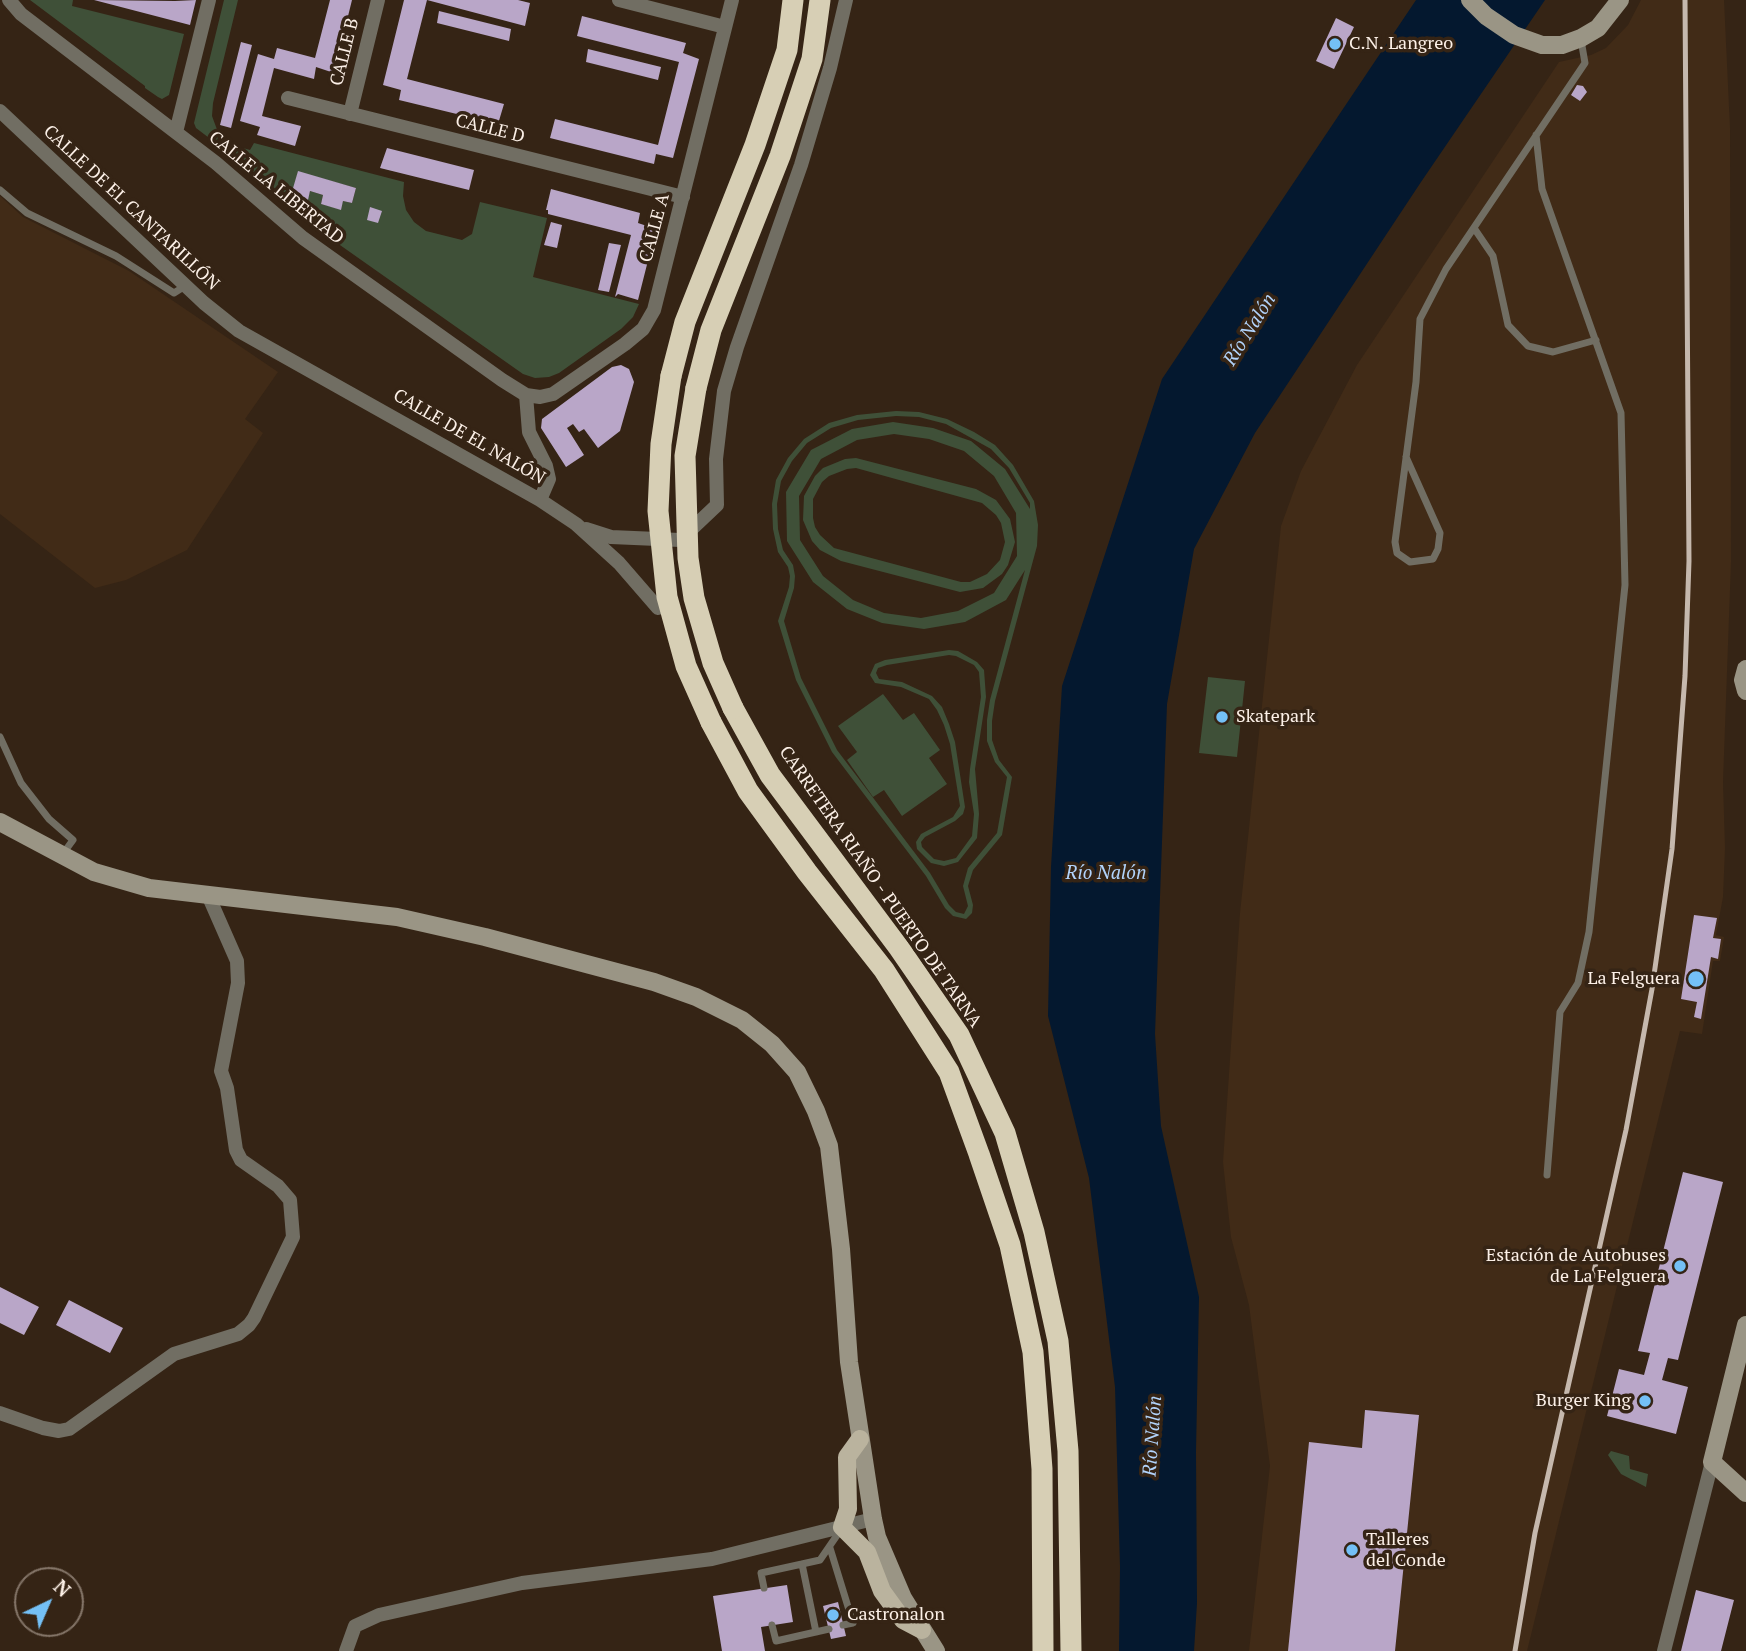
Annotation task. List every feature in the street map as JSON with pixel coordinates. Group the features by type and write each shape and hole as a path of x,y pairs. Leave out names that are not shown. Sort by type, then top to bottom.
{"highway":[{"path":"793,0 787,50 755,145 685,322 671,376 661,444 658,511 667,597 686,666 711,722 748,792 884,970 949,1072 979,1154 1010,1245 1032,1352 1042,1469 1043,1651"},
{"name":"CARRETERA RIAÑO - PUERTO DE TARNA","path":"820,0 812,59 780,156 711,330 696,388 684,456 688,558 694,598 713,663 733,708 770,775 899,948 959,1035 1005,1133 1034,1232 1058,1341 1068,1451 1071,1651"}],"main road":[{"path":"1470,0 1486,16 1514,35 1542,45 1562,45 1581,38 1598,28 1620,0"},
{"path":"1746,669 1743,680 1746,691"},
{"path":"0,822 94,872 149,888 397,917 641,978 696,997 742,1020 772,1044 797,1072 829,1146 841,1249 849,1362 873,1519 877,1537 903,1598 936,1651"},
{"path":"1746,1325 1712,1462 1746,1493"},
{"path":"860,1438 847,1457 848,1509 842,1527 867,1552 882,1591 903,1620 922,1630"}],"street":[{"name":"CALLE LA LIBERTAD","path":"9,0 21,14 216,163 303,238 526,395"},
{"path":"176,132 209,0"},
{"name":"CALLE B","path":"350,114 378,0"},
{"path":"619,0 725,27"},
{"name":"CALLE A","path":"526,395 540,397 553,394 625,344 643,329 654,310 732,0"},
{"path":"576,524 595,534 611,537 680,540 718,505 716,459 724,391 801,165 830,68 846,0"},
{"name":"CALLE D","path":"288,98 683,197"},
{"name":"CALLE DE EL CANTARILLÓN","path":"0,111 185,286 239,331"},
{"name":"CALLE DE EL NALÓN","path":"239,331 540,500 576,524 619,563 658,608"},
{"path":"526,395 529,432 547,466 549,479 540,500"},
{"path":"0,1413 43,1428 59,1431 69,1429 174,1354 238,1334 254,1318 293,1237 290,1200 278,1186 241,1160 236,1150 227,1088 221,1071 238,983 237,961 208,895"},
{"path":"1664,1651 1712,1462"},
{"path":"346,1651 355,1626 379,1615 522,1583 712,1559 873,1519"}],"lane":[{"path":"1406,457 1440,533 1433,559 1410,562 1397,553 1395,542 1406,457 1416,382 1420,319 1446,269 1585,63 1581,38"},
{"path":"1536,135 1542,189 1621,413 1625,585 1589,932 1578,983 1560,1012 1547,1175"},
{"path":"0,190 27,213 116,256 174,293 185,286"},
{"path":"1474,228 1493,256 1508,326 1528,346 1553,352 1596,340"},
{"path":"0,737 21,783 48,819 73,840 62,855"},
{"path":"764,1588 761,1573 820,1560 842,1527"},
{"path":"830,1548 853,1623 844,1625"},
{"path":"802,1564 816,1632"},
{"path":"772,1625 776,1641 829,1629"}],"shaded area":[{"path":"1641,0 1724,0 1730,128 1731,562 1723,782 1725,848 1723,897 1716,935 1724,937 1720,961 1713,961 1702,1034 1680,1031 1527,1651 1249,1651 1270,1466 1249,1305 1231,1237 1223,1162 1240,913 1281,526 1301,471 1357,365 1559,62 1591,55 1606,48 1628,25"},
{"path":"0,196 23,217 129,271 278,372 245,419 263,433 187,550 126,580 95,588 0,514"}],"green space":[{"path":"30,0 73,0 72,6 184,34 169,95 162,99 158,97"},
{"path":"224,0 238,0 212,116 219,135 229,144 250,150 254,143 404,182 406,210 414,222 426,231 462,240 472,234 480,202 547,218 533,277 639,304 633,317 621,329 559,373 535,378 523,374 330,238 271,185 196,128 194,123","holes":["298,172 356,188 352,203 343,201 340,209 321,204 323,195 310,191 307,200 292,195"]},
{"path":"896,411 919,412 947,419 974,432 995,445 1013,465 1034,501 1038,525 1037,546 992,721 992,740 999,760 1012,777 1002,835 973,870 968,886 973,905 972,913 966,919 953,916 945,908 926,876 832,752 796,680 778,621 790,576 788,567 778,552 773,529 772,504 776,480 788,458 804,439 829,423 857,415","holes":["896,416 919,417 946,424 991,449 1009,468 1030,503 1030,509 1005,469 971,441 933,428 893,422 852,429 811,450 786,492 787,541 813,582 847,609 882,623 924,629 965,622 1006,600 1025,570 987,720 987,741 995,762 1007,777 997,833 968,868 963,886 968,906 964,914 956,912 949,905 930,873 837,750 801,678 784,621 795,576 793,565 783,550 778,529 777,504 781,481 792,461 807,443 831,428 858,420","894,434 929,439 964,451 994,476 1016,513 1017,556 994,593 958,611 921,618 884,613 853,600 823,576 800,540 799,496 821,459 857,440"]},
{"path":"856,458 976,489 996,500 1010,519 1015,542 1008,565 1002,574 983,588 960,592 841,561 820,550 812,541 803,520 804,496 815,476 823,468 845,459","holes":["856,468 982,503 1001,523 1005,542 1000,560 987,574 970,582 961,582 834,548 820,535 813,518 813,499 822,482 829,476"]},
{"path":"949,650 958,651 977,662 984,670 986,697 975,769 979,814 977,838 958,862 944,866 931,863 917,849 916,842 921,834 953,817 960,806 950,744 937,710 929,699 901,687 875,683 870,675 875,664","holes":["956,656 974,665 979,672 981,697 969,782 974,814 972,836 956,858 944,861 934,859 922,847 921,842 925,837 955,821 963,814 965,807 955,742 949,724 942,707 932,696 902,682 879,679 876,673 878,668 887,665"]},
{"name":"Skatepark","path":"1208,677 1245,681 1237,757 1199,753"},
{"path":"883,694 903,720 914,713 940,750 929,758 947,784 902,816 884,790 873,797 847,760 857,752 838,726"},
{"path":"1611,1451 1629,1456 1630,1469 1648,1474 1646,1487 1621,1474 1608,1455"}],"water":[{"name":"Río Nalón","path":"1416,0 1545,0 1255,433 1194,549 1167,704 1155,1034 1161,1126 1199,1297 1197,1603 1194,1651 1119,1651 1120,1567 1115,1387 1089,1178 1048,1016 1051,867 1062,686 1162,379"}],"building":[{"path":"94,0 175,1 196,0 190,25"},
{"path":"330,0 352,0 334,73 316,67 314,79 274,68 262,116 301,126 295,146 257,135 260,127 240,121 258,54 274,59 277,48 315,58"},
{"path":"404,0 427,0 407,79 504,104 498,124 399,100 401,90 383,85"},
{"path":"427,0 518,0 530,3 525,26"},
{"path":"439,11 511,29 509,41 437,23"},
{"path":"582,16 686,43 683,53 699,59 673,158 656,154 654,164 550,138 555,119 658,145 679,62 577,36"},
{"name":"C.N. Langreo","path":"1336,18 1354,27 1334,69 1316,61"},
{"path":"241,42 252,45 231,128 220,125"},
{"path":"588,49 661,67 658,80 586,62"},
{"path":"1577,85 1583,86 1587,92 1580,101 1571,95"},
{"path":"387,148 474,170 469,190 380,168"},
{"path":"298,171 356,188 352,203 343,201 341,210 321,204 323,195 310,191 308,200 291,195"},
{"path":"551,189 640,213 638,223 656,229 638,300 618,294 615,297 631,235 548,214 546,210"},
{"path":"370,207 382,211 378,223 367,220"},
{"path":"551,222 562,225 557,248 544,245"},
{"path":"609,243 621,245 609,292 598,290"},
{"path":"621,365 629,369 634,382 620,431 598,448 584,429 579,432 573,424 567,428 584,455 566,467 541,428 542,419 612,367"},
{"name":"La Felguera","path":"1694,915 1717,918 1713,938 1721,939 1718,959 1711,957 1701,1019 1694,1017 1697,1002 1681,999"},
{"name":"Estación de Autobuses de La Felguera","path":"1683,1172 1723,1182 1678,1360 1668,1358 1662,1380 1688,1387 1676,1434 1607,1416 1619,1369 1644,1375 1650,1353 1638,1351"},
{"path":"0,1287 39,1307 24,1335 0,1323"},
{"path":"69,1300 123,1328 110,1353 56,1325"},
{"name":"Talleres del Conde","path":"1365,1410 1419,1415 1395,1651 1288,1651 1309,1442 1362,1448"},
{"path":"787,1585 793,1622 761,1627 765,1651 722,1651 713,1596"},
{"path":"1696,1590 1734,1600 1721,1651 1681,1651"},
{"name":"Castronalon","path":"838,1602 846,1636 831,1639 823,1606"}],"railway":[{"path":"1515,1651 1535,1533 1626,1130 1652,989 1672,849 1685,676 1689,561 1685,0"}],"place":[{"name":"C.N. Langreo","path":"1335,44"},
{"name":"Skatepark","path":"1222,717"},
{"name":"La Felguera","path":"1696,979"},
{"name":"Estación de Autobuses de La Felguera","path":"1680,1266"},
{"name":"Burger King","path":"1645,1401"},
{"name":"Talleres del Conde","path":"1352,1550"},
{"name":"Castronalon","path":"833,1615"}]}
